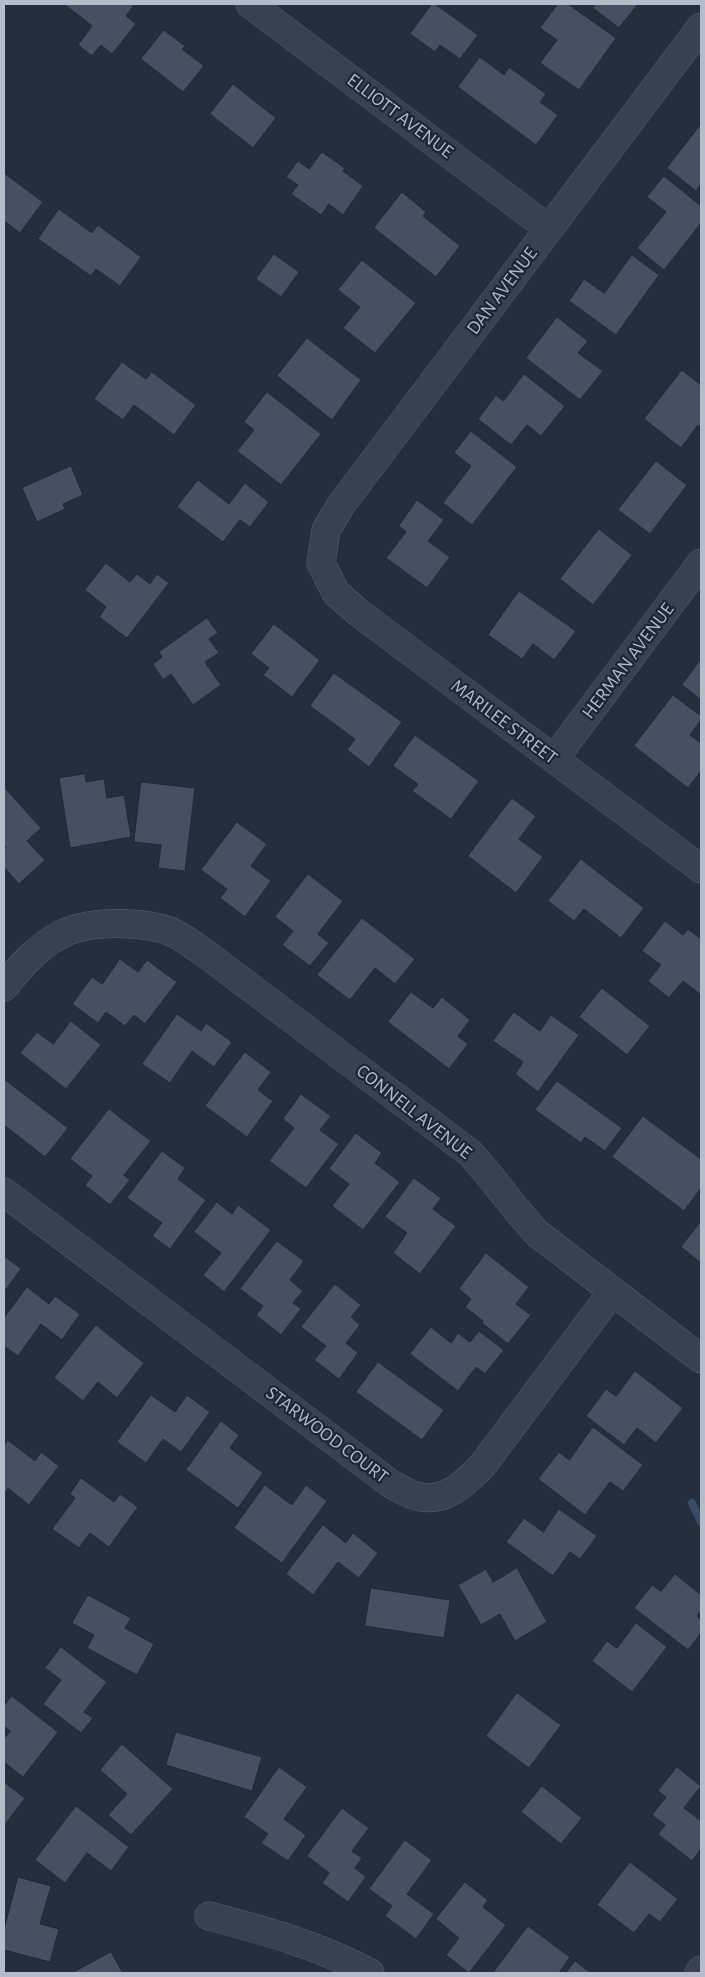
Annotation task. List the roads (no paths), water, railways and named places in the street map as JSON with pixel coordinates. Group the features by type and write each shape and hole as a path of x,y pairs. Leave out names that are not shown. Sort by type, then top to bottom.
{"street":[{"name":"ELLIOTT AVENUE","path":"250,4 549,229"},
{"name":"DAN AVENUE","path":"321,563 326,530 341,505 701,27"},
{"name":"MARILEE STREET","path":"321,563 336,593 359,613 701,869"},
{"name":"HERMAN AVENUE","path":"554,759 701,563"},
{"name":"CONNELL AVENUE","path":"4,987 31,956 60,934 94,924 138,924 170,931 202,951 470,1153 519,1214 538,1234 701,1359"},
{"name":"STARWOOD COURT","path":"4,1192 391,1484 417,1496 440,1496 460,1488 482,1466 613,1291"},
{"path":"209,1916 296,1940 370,1973"},
{"path":"698,1973 701,1970"}],"waterway":[{"path":"692,1503 701,1522"}]}
